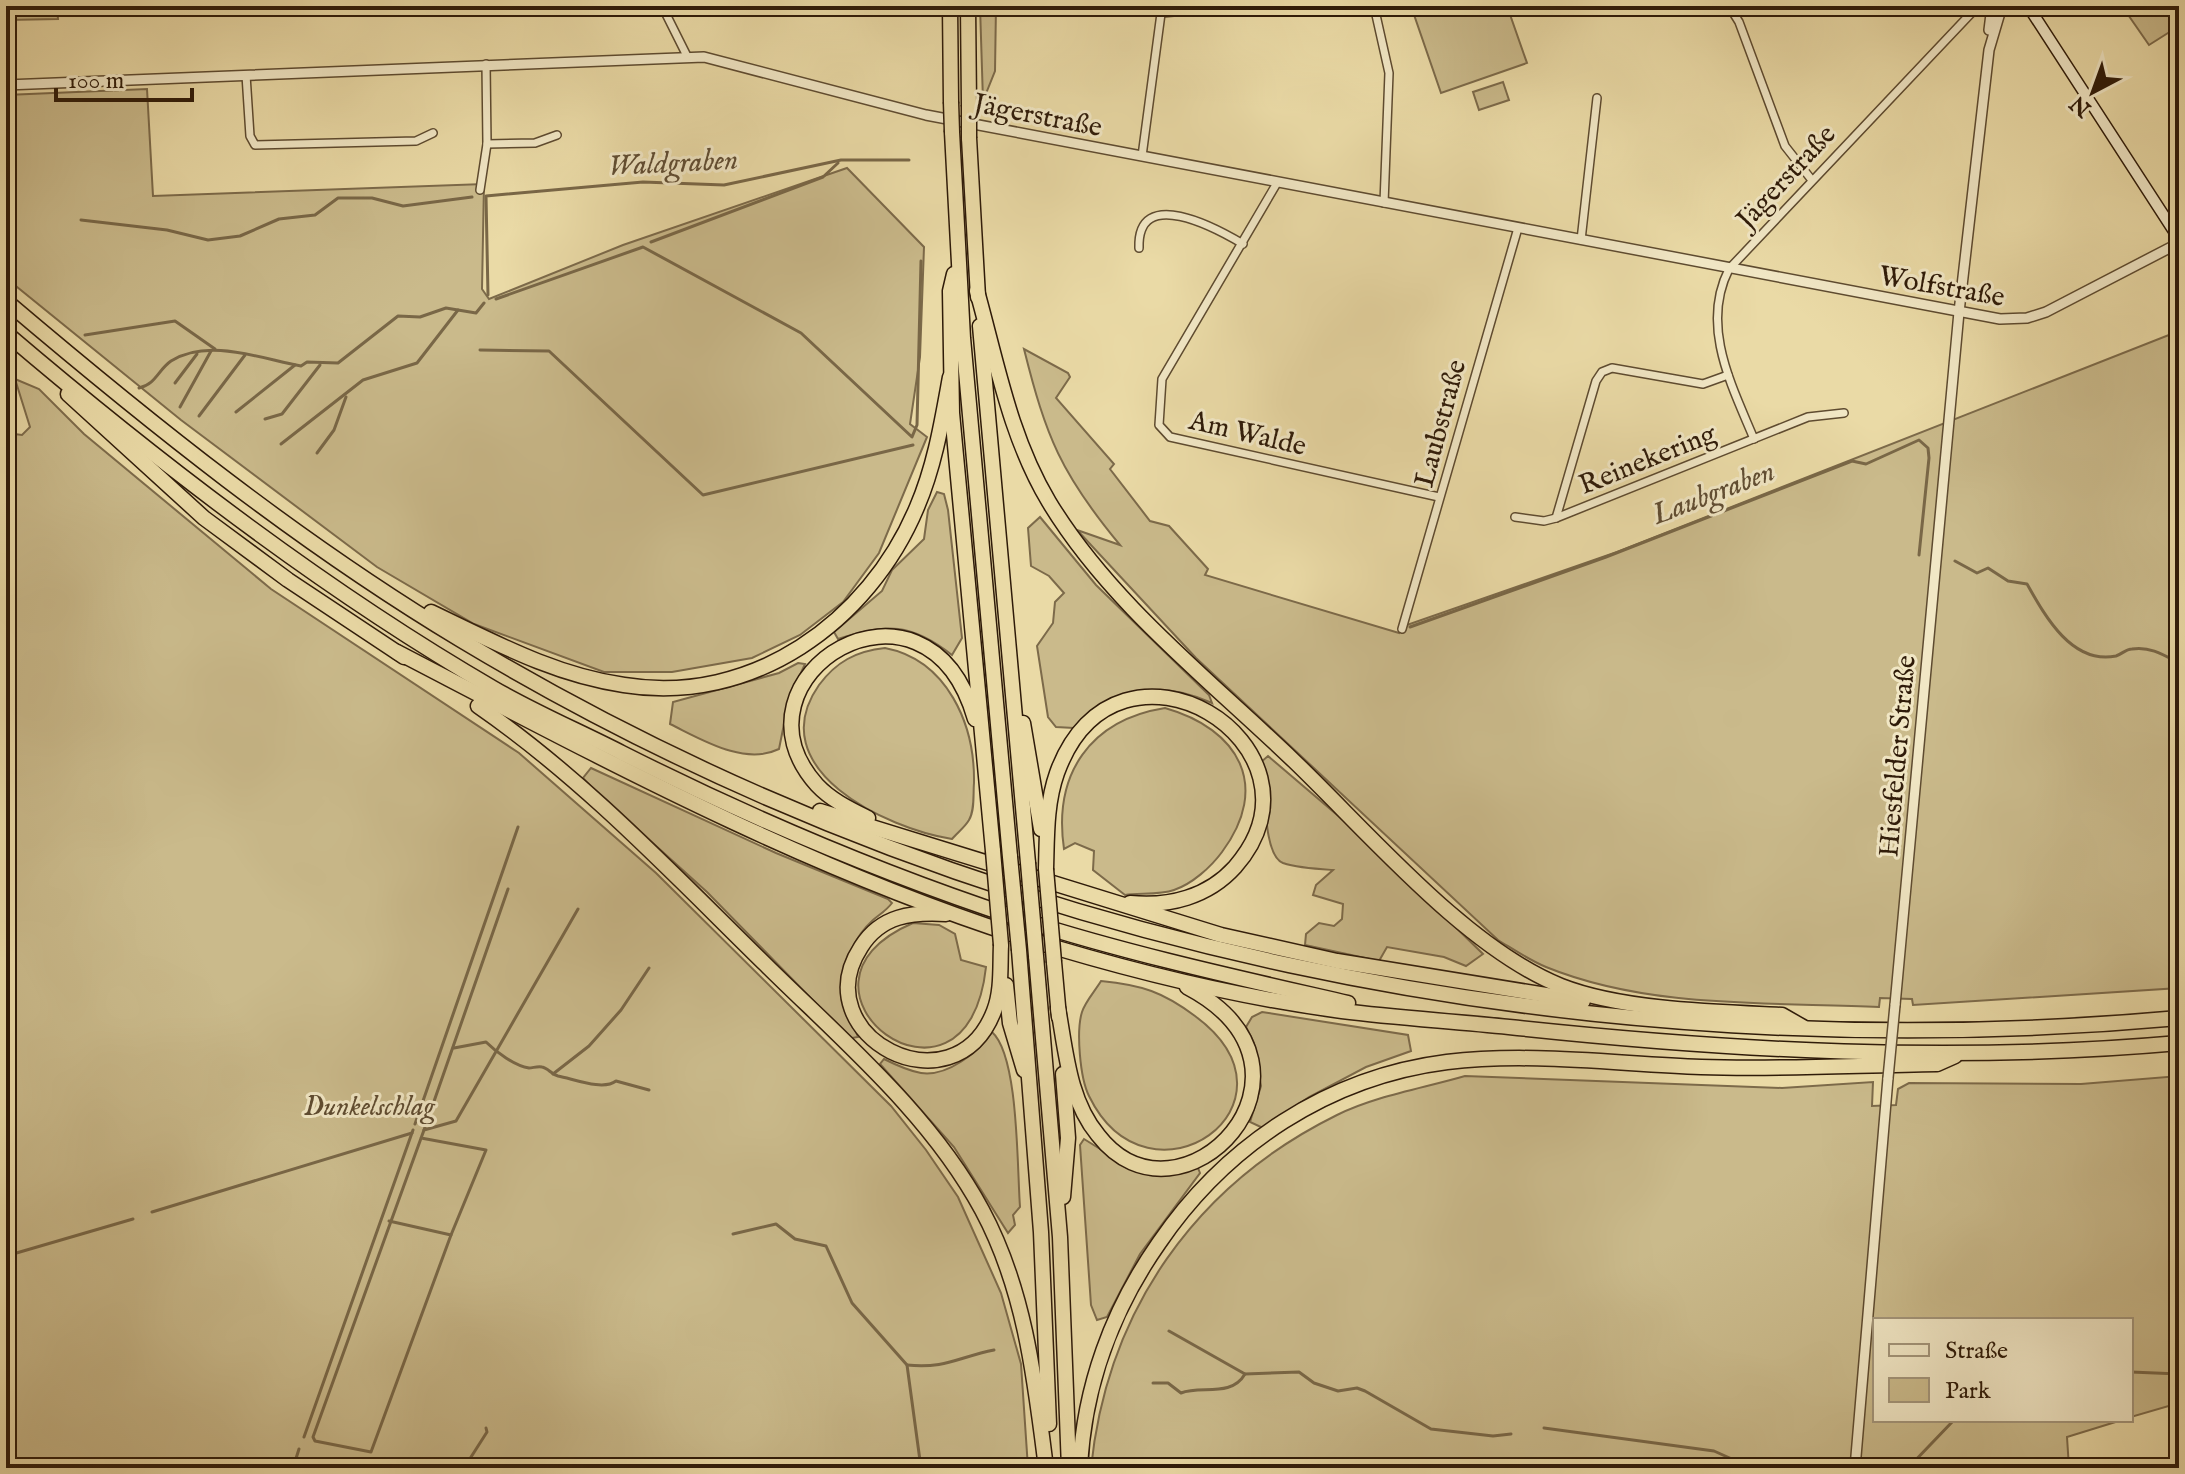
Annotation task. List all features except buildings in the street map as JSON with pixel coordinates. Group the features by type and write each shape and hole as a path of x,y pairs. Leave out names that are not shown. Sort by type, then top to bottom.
{"highway":[{"path":"950,6 957,260 1031,1089 1047,1331 1048,1468"},
{"path":"968,6 969,138 977,291 1060,1237 1069,1468"},
{"path":"957,260 950,291 950,377 1001,945 1010,1023 1031,1089"},
{"path":"977,291 1015,430 1049,501 1080,547 1156,628 1462,923 1518,964 1575,991 1631,1002 1762,1014"},
{"path":"6,301 199,460 375,586 591,713 754,792 885,846 1032,899 1216,950 1389,987 1484,1001 1662,1020 1807,1029 2046,1027 2179,1018"},
{"path":"6,333 229,509 407,634 496,690 687,786 838,851 1024,920 1264,984 1365,1007 1455,1021"},
{"path":"24,349 88,414 204,518 288,580 533,745 605,806 850,1048 938,1144 983,1212 1007,1269 1032,1356 1048,1468"},
{"path":"375,586 503,647 584,677 662,689 704,685 740,676 786,656 825,631 856,603 884,569 907,529 927,481 950,377"},
{"path":"896,834 827,795 800,758 793,725 795,704 805,680 818,661 844,644 862,637 892,636 922,645 944,661 959,680 983,746"},
{"path":"397,652 539,729 701,809 1024,938 1165,976 1297,1004 1737,1048 1960,1054 2179,1043"},
{"path":"1012,680 1035,780 1058,1008 1068,1138 1060,1237"},
{"path":"1046,869 1053,786 1067,751 1090,723 1115,705 1150,697 1184,700 1213,713 1245,744 1259,778 1259,816 1239,861 1208,888 1178,901 1144,904 1089,897"},
{"path":"754,792 1221,935 1395,971 1597,1003 1662,1010 1782,1015 1807,1029"},
{"path":"961,915 900,916 879,926 861,945 850,974 850,999 863,1029 879,1046 901,1057 926,1061 948,1057 968,1046 994,1013 1001,945"},
{"path":"1058,1008 1071,1082 1098,1136 1118,1154 1138,1163 1168,1167 1191,1163 1223,1145 1244,1118 1254,1083 1252,1060 1243,1036 1223,1010 1165,976"},
{"path":"1080,1468 1082,1424 1096,1371 1120,1308 1143,1265 1194,1195 1248,1144 1303,1109 1377,1077 1476,1060 1707,1067 1850,1066 1937,1064 1960,1054"}],"main road":[{"path":"2028,6 2179,241"},
{"path":"2036,6 2037,20"}],"street":[{"path":"662,6 687,56"},
{"path":"1142,156 1162,9 1243,6"},
{"path":"1374,6 1389,73 1384,203"},
{"path":"1729,6 1739,22 1785,146 1811,179"},
{"name":"Jägerstraße","path":"6,85 704,57 926,115 1729,269 1978,6"},
{"name":"Hiesfelder Straße","path":"1855,1468 1959,312 1992,6"},
{"name":"Hiesfelder Straße","path":"1989,50 2002,6"},
{"path":"480,190 487,144 486,64"},
{"path":"246,75 250,136 255,145 416,141 433,133"},
{"path":"1581,240 1597,98"},
{"path":"487,144 535,143 557,135"},
{"name":"Am Walde","path":"1277,183 1162,379 1158,421 1162,431 1170,437 1439,497"},
{"path":"1139,248 1139,234 1147,220 1157,215 1208,223 1243,244"},
{"name":"Laubstraße","path":"1402,629 1518,228"},
{"name":"Wolfstraße","path":"1729,269 2000,319 2035,316 2179,241"},
{"name":"Reinekering","path":"1729,269 1724,279 1718,324 1721,354 1754,439"},
{"name":"Reinekering","path":"1556,518 1596,381 1602,372 1612,368 1703,384 1728,375"},
{"name":"Reinekering","path":"1515,517 1544,521 1556,518 1808,417 1844,413"}],"green space":[{"path":"6,6 57,6 58,19 6,20"},
{"path":"980,6 996,6 995,71 983,101"},
{"path":"1411,6 1507,6 1527,63 1441,93"},
{"path":"2122,6 2179,6 2179,26 2149,45"},
{"path":"1503,82 1509,100 1479,110 1473,92"},
{"path":"147,89 153,196 484,184 482,289 489,299 623,245 847,168 924,247 920,357 910,424 927,437 879,553 843,602 800,635 752,658 672,672 604,672 474,624 377,567 181,420 6,278 6,95"},
{"path":"2179,331 2179,988 1913,1005 1912,999 1880,998 1879,1007 1710,1001 1626,990 1585,981 1546,967 1498,940 1196,658 1077,530 1120,545 1083,497 1058,453 1040,407 1024,349 1068,373 1070,377 1056,398 1114,464 1110,469 1150,521 1169,526 1208,569 1205,575 1399,633 1401,627 1617,552"},
{"name":"Dunkelschlag","path":"15,379 39,389 84,434 271,589 519,753 656,873 891,1106 958,1197 1001,1293 1021,1364 1028,1468 6,1468 6,433 22,435 30,427"},
{"path":"937,492 944,494 948,510 962,638 952,655 924,637 898,629 871,630 838,639 834,632 882,591 892,570 924,539 928,510"},
{"path":"1040,517 1096,585 1209,695 1212,703 1174,691 1138,692 1106,705 1074,728 1056,727 1048,717 1037,646 1053,623 1055,602 1064,593 1049,576 1031,566 1028,528"},
{"path":"885,648 907,655 941,680 963,718 973,761 973,807 967,823 952,839 896,823 866,808 839,790 818,768 806,743 805,715 819,685 848,659"},
{"path":"798,663 805,664 789,699 779,749 766,753 737,753 670,724 673,702 779,673"},
{"path":"1165,708 1212,730 1228,745 1240,763 1245,783 1244,805 1237,828 1222,852 1194,879 1168,892 1125,895 1093,870 1094,851 1075,843 1064,849 1062,822 1065,797 1071,775 1082,755 1097,738 1139,714"},
{"path":"1268,756 1363,837 1483,954 1466,966 1444,957 1387,947 1379,961 1305,945 1306,934 1319,923 1334,926 1342,919 1343,904 1313,895 1316,885 1333,870 1295,866 1283,863 1276,857 1268,833 1261,762"},
{"path":"591,768 892,903 861,933 848,961 846,991 858,1037 852,1038 844,1032 707,892 593,789 583,778"},
{"path":"913,923 939,925 955,934 961,960 986,967 971,1018 945,1043 915,1047 886,1035 865,1011 858,981 872,950"},
{"path":"1101,981 1140,988 1173,1001 1195,1016 1227,1050 1237,1083 1230,1112 1209,1135 1180,1148 1148,1148 1116,1131 1089,1096 1081,1067 1080,1020 1085,1004"},
{"path":"1262,1012 1408,1035 1411,1051 1366,1067 1309,1097 1263,1128 1250,1122 1261,1086 1254,1043 1246,1027 1252,1017"},
{"path":"992,1032 1001,1045 1007,1064 1015,1114 1020,1207 1013,1215 1015,1225 1008,1233 954,1147 880,1064 884,1059 916,1072 941,1071 971,1055"},
{"path":"1465,1076 1782,1088 1873,1082 1872,1106 1896,1105 1898,1089 1909,1083 2081,1084 2179,1076 2179,1403 2133,1416 2133,1318 1873,1318 1873,1422 2116,1422 2067,1437 2069,1468 1943,1468 1941,1459 1930,1468 1091,1468 1100,1411 1116,1356 1138,1306 1167,1259 1201,1216 1241,1178 1286,1144 1337,1115 1383,1097"},
{"path":"1084,1139 1131,1168 1160,1173 1198,1168 1200,1173 1140,1254 1107,1317 1097,1320 1091,1305 1080,1145"}],"waterway":[{"name":"Waldgraben","path":"488,295 486,196 643,182 724,185 841,160 909,160"},
{"path":"651,242 823,177 838,163"},
{"name":"Waldgraben","path":"81,220 167,230 208,240 240,236 279,219 315,215 338,198 372,198 403,206 472,197"},
{"path":"496,299 643,247 801,333 912,437 917,425 921,261"},
{"path":"139,388 149,383 171,361 201,351 234,352 301,366 307,362 338,363 398,316 420,317 446,308 476,313 484,303"},
{"path":"281,444 363,380 417,363 458,310"},
{"path":"85,335 175,321 215,349"},
{"path":"480,350 549,351 703,495 913,445"},
{"path":"180,407 211,351"},
{"path":"175,383 197,354"},
{"path":"199,416 245,355"},
{"path":"236,412 295,365"},
{"path":"265,419 282,414 320,365"},
{"path":"317,453 334,430 346,397"},
{"name":"Laubgraben","path":"1410,627 1606,557 1852,461 1866,464 1919,440 1928,448 1929,458 1919,555"},
{"name":"Laubgraben","path":"1955,561 1977,573 1988,568 2008,581 2027,584 2051,623 2073,646 2086,653 2100,657 2116,656 2130,649 2145,649 2179,663"},
{"path":"415,1124 518,827"},
{"path":"424,1130 508,889"},
{"path":"421,1138 486,1150 451,1235 371,1452 315,1441 313,1437 424,1130 456,1121 578,909"},
{"path":"553,1074 589,1046 621,1010 649,968"},
{"path":"454,1048 486,1042 524,1067 542,1067 558,1076 588,1083 604,1085 616,1081 649,1090"},
{"path":"304,1437 413,1130"},
{"path":"152,1212 412,1133"},
{"path":"6,1250 13,1254 133,1219"},
{"path":"389,1221 451,1235"},
{"path":"733,1234 776,1224 795,1239 826,1246 852,1303 907,1365 921,1468"},
{"path":"1169,1331 1245,1374 1299,1372 1314,1383 1338,1391 1357,1388 1365,1391 1431,1429 1493,1436 1511,1434"},
{"path":"907,1365 942,1364 994,1350"},
{"path":"2133,1372 2179,1374"},
{"path":"1153,1383 1168,1383 1181,1393 1232,1386 1245,1374"},
{"path":"1908,1468 1952,1422"},
{"path":"464,1468 487,1432 486,1428"},
{"path":"1544,1428 1714,1451 1752,1468"},
{"path":"293,1468 299,1449"},
{"path":"6,1456 10,1468"},
{"path":"366,1468 368,1463"}]}
